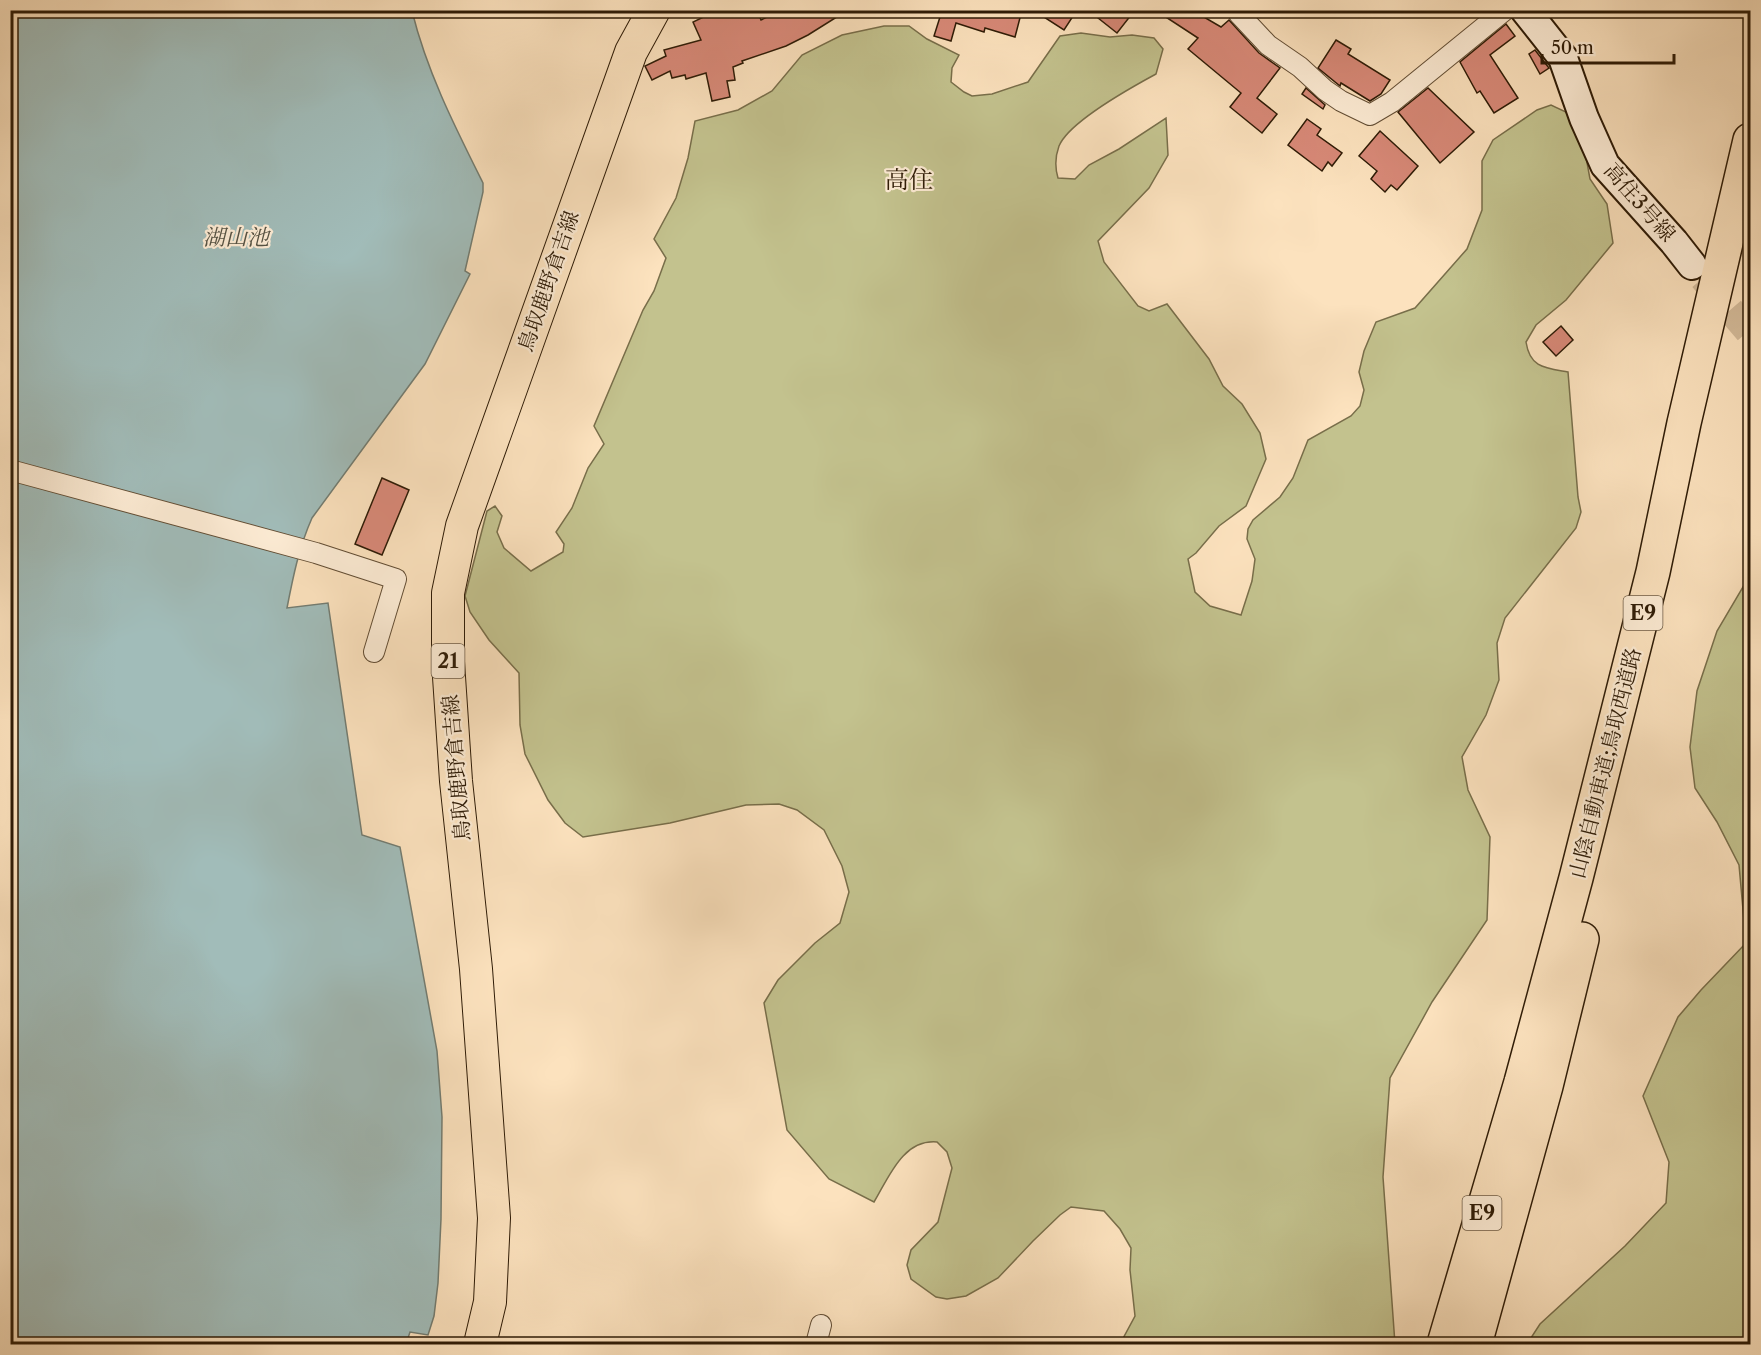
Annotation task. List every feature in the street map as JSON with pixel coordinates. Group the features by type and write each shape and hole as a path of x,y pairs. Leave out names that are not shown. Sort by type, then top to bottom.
{"highway":[{"name":"山陰自動車道;鳥取西道路","path":"1444,1344 1521,1082 1653,572 1684,423 1750,140"},
{"name":"山陰自動車道;鳥取西道路","path":"1475,1344 1546,1086 1593,893 1667,578 1750,191"}],"main road":[{"name":"鳥取鹿野倉吉線","path":"480,1344 490,1302 494,1218 476,969 456,781 448,662 448,593 462,526 469,505 627,63 654,10"}],"street":[{"path":"1240,10 1239,14 1268,45 1300,67 1341,101 1370,115 1392,102 1504,10"},
{"name":"高住3号線","path":"1525,10 1563,58 1584,118 1605,165 1692,265"},
{"path":"10,470 316,553 396,579 374,652"},
{"path":"816,1344 821,1324"}],"shaded area":[{"path":"884,26 909,26 927,39 959,55 952,68 951,82 972,96 992,94 1028,82 1060,36 1081,33 1110,37 1132,35 1154,38 1163,49 1156,74 1102,106 1075,126 1065,137 1059,146 1056,170 1058,178 1075,179 1089,165 1119,149 1166,118 1168,155 1149,188 1098,241 1104,262 1138,306 1149,311 1167,304 1209,359 1223,386 1242,404 1260,433 1266,459 1246,506 1219,526 1188,559 1195,592 1210,606 1241,615 1252,581 1255,559 1247,539 1248,529 1253,520 1280,497 1293,478 1308,440 1351,416 1360,406 1364,390 1359,372 1364,351 1376,322 1415,308 1467,249 1482,210 1482,161 1493,140 1537,110 1551,105 1566,112 1578,131 1590,179 1607,204 1613,243 1566,300 1536,325 1526,342 1528,351 1535,362 1546,368 1568,372 1581,512 1576,528 1505,618 1497,643 1499,680 1486,715 1462,757 1468,790 1490,837 1487,920 1432,1002 1390,1078 1383,1177 1395,1344 1120,1344 1135,1316 1130,1270 1131,1248 1120,1229 1104,1211 1071,1207 1033,1241 998,1278 966,1296 947,1299 936,1297 911,1279 907,1265 911,1250 938,1222 952,1168 947,1152 937,1142 925,1143 906,1153 892,1171 874,1202 829,1179 787,1130 764,1003 778,980 815,943 840,923 849,892 842,866 824,830 797,810 779,804 746,805 670,823 583,837 565,823 548,800 525,754 520,725 519,673 489,640 470,612 465,596 487,511 495,506 502,516 497,532 504,548 531,571 563,552 564,544 556,532 572,508 588,468 604,444 594,426 643,310 654,291 666,258 654,239 676,198 688,158 695,121 738,110 772,91 802,55 842,35"},
{"path":"1750,575 1750,1344 1527,1344 1540,1324 1625,1246 1666,1203 1669,1162 1643,1096 1678,1017 1746,943 1739,865 1717,822 1695,788 1690,747 1697,691 1717,631"}],"water":[{"name":"湖山池","path":"10,11 412,11 425,56 452,120 483,183 483,192 465,271 470,274 425,364 312,518 300,551 287,608 328,603 362,835 400,847 437,1051 442,1117 438,1283 434,1316 428,1335 410,1332 406,1344 11,1344"}],"building":[{"path":"718,10 731,10 733,15 747,10 757,10 761,20 782,10 848,10 786,46 742,61 743,63 733,67 735,80 727,81 730,97 712,101 706,73 686,79 685,75 672,78 670,71 652,80 645,66 666,56 664,50 701,40 693,22"},
{"path":"928,10 1022,10 1015,37 985,28 984,32 956,23 951,41 934,36 940,17 927,13"},
{"path":"1033,10 1077,10 1064,30"},
{"path":"1088,10 1135,10 1117,33"},
{"path":"1155,10 1192,10 1221,27 1229,20 1259,53 1280,68 1257,98 1277,114 1262,133 1230,107 1241,93 1188,49 1198,38"},
{"path":"1506,24 1515,36 1490,55 1518,98 1494,113 1480,91 1477,93 1460,62"},
{"path":"1336,40 1351,49 1348,54 1390,80 1381,94 1370,101 1341,83 1340,86 1318,68"},
{"path":"1535,50 1549,68 1540,74 1529,54"},
{"path":"1306,88 1325,105 1323,109 1302,94"},
{"path":"1428,88 1474,132 1440,163 1398,112"},
{"path":"1307,119 1321,129 1317,135 1342,153 1332,166 1328,162 1322,171 1288,145"},
{"path":"1380,131 1418,166 1397,190 1391,185 1385,192 1371,179 1377,171 1359,156"},
{"path":"1561,326 1573,340 1556,356 1543,342"},
{"path":"382,478 409,490 382,555 355,544"}],"tunnel":[{"path":"1703,278 1750,333"}],"district":[{"name":"高住","path":"909,179"}]}
